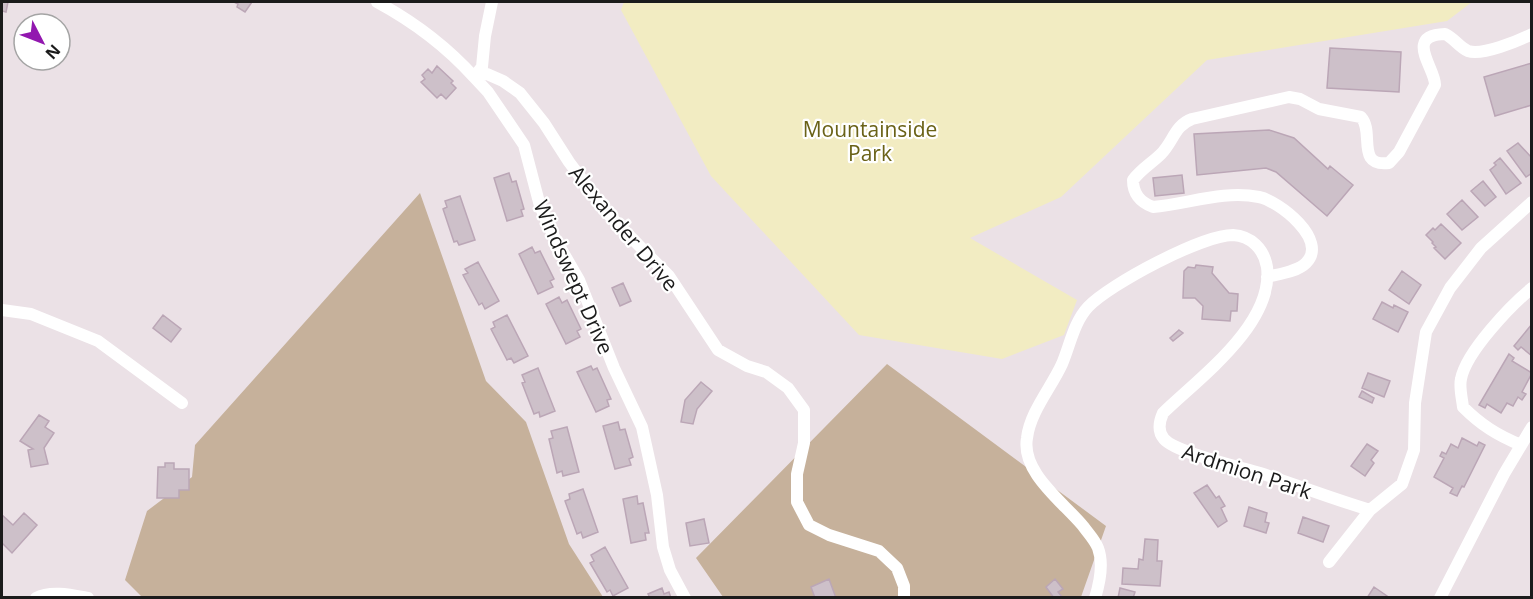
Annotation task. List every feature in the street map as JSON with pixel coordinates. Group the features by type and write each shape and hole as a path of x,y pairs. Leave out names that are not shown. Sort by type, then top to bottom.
{"street":[{"name":"Windswept Drive","path":"377,2 415,24 460,62 488,92 524,145 540,207 579,280 614,368 642,427 657,495 663,547 670,570 685,597"},
{"path":"474,78 482,67 492,2"},
{"path":"1095,597 1101,567 1098,548 1072,514 1037,475 1028,460 1025,449 1031,422 1062,365 1077,323 1088,307 1108,291 1168,256 1221,237 1236,235 1255,243 1264,257 1267,277 1300,267 1308,262 1311,255 1310,242 1303,226 1277,205 1261,198 1227,195 1153,207 1145,204 1135,193 1133,180 1166,148 1172,135 1182,124 1192,119 1277,99 1296,98 1319,109 1361,117 1367,126 1367,153 1370,158 1377,163 1389,163 1404,144 1434,86 1434,78 1423,53 1426,42 1430,38 1444,34 1468,51 1473,51 1499,47 1532,34"},
{"name":"Alexander Drive","path":"474,78 487,74 503,81 519,93 544,123 569,162 608,214 669,276 718,350 747,366 766,372 788,388 804,410 804,443 797,474 797,502 809,525 829,535 879,551 897,568 904,586 904,597"},
{"path":"1329,562 1370,510 1402,484 1414,450 1415,403 1426,332 1450,288 1481,248 1532,202"},
{"name":"Ardmion Park","path":"1267,277 1261,303 1242,334 1222,359 1163,413 1159,423 1161,436 1172,446 1202,457 1259,473 1370,510"},
{"path":"1521,445 1503,438 1480,424 1463,407 1461,379 1471,355 1501,318 1532,288"},
{"path":"2,310 31,314 98,342 182,403"},
{"path":"1440,597 1532,427"},
{"path":"36,597 46,594 88,597"}],"shaded area":[{"path":"420,193 486,381 526,422 569,544 603,597 143,598 125,580 147,511 192,477 195,445"},
{"path":"887,364 1106,526 1081,597 723,597 696,558"}],"green space":[{"name":"Mountainside Park","path":"624,2 1472,2 1447,21 1207,60 1061,197 970,238 1077,300 1064,335 1002,359 859,335 711,176 621,10"}],"building":[{"path":"2,2 8,2 6,12 2,11"},
{"path":"234,2 252,2 245,12"},
{"path":"1330,48 1401,52 1399,92 1327,88"},
{"path":"1532,63 1532,105 1495,116 1484,77"},
{"path":"437,66 453,81 451,83 456,88 446,99 441,94 437,98 421,82 425,79 422,75 428,69 432,73"},
{"path":"1269,130 1294,138 1328,169 1330,166 1353,185 1327,216 1276,172 1266,168 1197,175 1194,134"},
{"path":"1518,143 1532,158 1532,173 1526,177 1507,151"},
{"path":"1500,158 1521,183 1506,194 1490,170"},
{"path":"509,173 512,182 516,181 524,209 521,210 523,216 507,221 494,178"},
{"path":"1182,175 1184,193 1155,196 1153,178"},
{"path":"1483,181 1496,197 1485,206 1471,191"},
{"path":"460,196 475,240 459,245 457,241 454,242 443,209 447,207 445,201"},
{"path":"1462,200 1478,217 1462,230 1447,214"},
{"path":"1441,224 1461,243 1445,259 1426,235"},
{"path":"532,247 535,253 540,251 554,279 550,281 553,287 538,294 519,254"},
{"path":"478,262 499,301 485,309 482,303 479,305 463,275 468,273 465,269"},
{"path":"1196,265 1213,267 1212,273 1229,293 1238,294 1237,311 1231,311 1230,321 1202,319 1203,306 1195,298 1183,298 1184,271 1188,267 1195,268"},
{"path":"1402,271 1421,285 1409,304 1389,290"},
{"path":"623,283 631,301 620,306 612,288"},
{"path":"559,297 562,303 567,300 581,329 577,331 580,337 566,344 546,304"},
{"path":"1382,302 1408,312 1398,332 1373,319"},
{"path":"163,315 181,329 171,342 153,328"},
{"path":"507,315 528,356 514,363 511,358 507,360 491,329 495,327 493,322"},
{"path":"1532,324 1532,356 1521,347 1518,350 1514,346"},
{"path":"1179,330 1183,333 1173,341 1170,338"},
{"path":"1509,354 1514,358 1512,361 1532,373 1522,392 1526,394 1522,400 1518,397 1513,406 1507,403 1501,413 1487,404 1485,408 1479,405"},
{"path":"591,366 593,370 597,368 611,399 607,400 609,406 596,412 577,372"},
{"path":"538,368 555,411 540,417 539,412 534,414 522,383 525,382 522,375"},
{"path":"1368,373 1390,381 1384,397 1362,388"},
{"path":"701,382 712,391 697,409 693,424 681,422 685,400"},
{"path":"1362,391 1374,398 1372,403 1359,397"},
{"path":"39,415 49,421 45,427 54,433 44,448 48,464 31,467 28,450 33,449 20,441"},
{"path":"618,422 620,430 625,429 633,457 629,459 631,465 615,469 603,426"},
{"path":"567,427 579,472 563,476 562,471 557,473 549,439 553,438 551,431"},
{"path":"1462,438 1477,446 1479,442 1485,445 1464,487 1462,486 1457,496 1450,493 1453,488 1434,477 1444,458 1440,456 1442,452 1446,454 1451,444 1458,448"},
{"path":"1367,444 1378,451 1371,460 1374,463 1365,476 1351,466"},
{"path":"165,463 174,463 174,469 189,469 189,490 179,490 179,498 157,498 158,467 165,467"},
{"path":"1207,485 1216,498 1219,496 1225,506 1221,508 1227,521 1218,527 1194,493"},
{"path":"583,489 598,532 583,538 581,532 577,534 565,501 570,499 569,494"},
{"path":"637,496 638,504 643,503 649,533 645,533 646,540 631,543 623,499"},
{"path":"1249,507 1267,513 1265,522 1269,523 1266,533 1244,526"},
{"path":"24,513 37,525 12,553 2,543 2,515 13,525"},
{"path":"1303,517 1329,526 1323,542 1298,533"},
{"path":"704,519 709,543 690,546 686,523"},
{"path":"1145,539 1158,540 1157,561 1162,561 1160,586 1122,584 1123,568 1138,569 1139,559 1143,560"},
{"path":"605,547 628,588 613,596 610,590 607,592 590,563 594,561 591,555"},
{"path":"829,579 836,598 815,598 811,587"},
{"path":"1055,579 1063,589 1058,592 1063,598 1054,598 1046,587"},
{"path":"1374,587 1387,596 1386,598 1367,598"},
{"path":"662,588 664,594 669,592 671,598 650,598 648,594"},
{"path":"1120,588 1135,592 1133,598 1118,598"}]}
